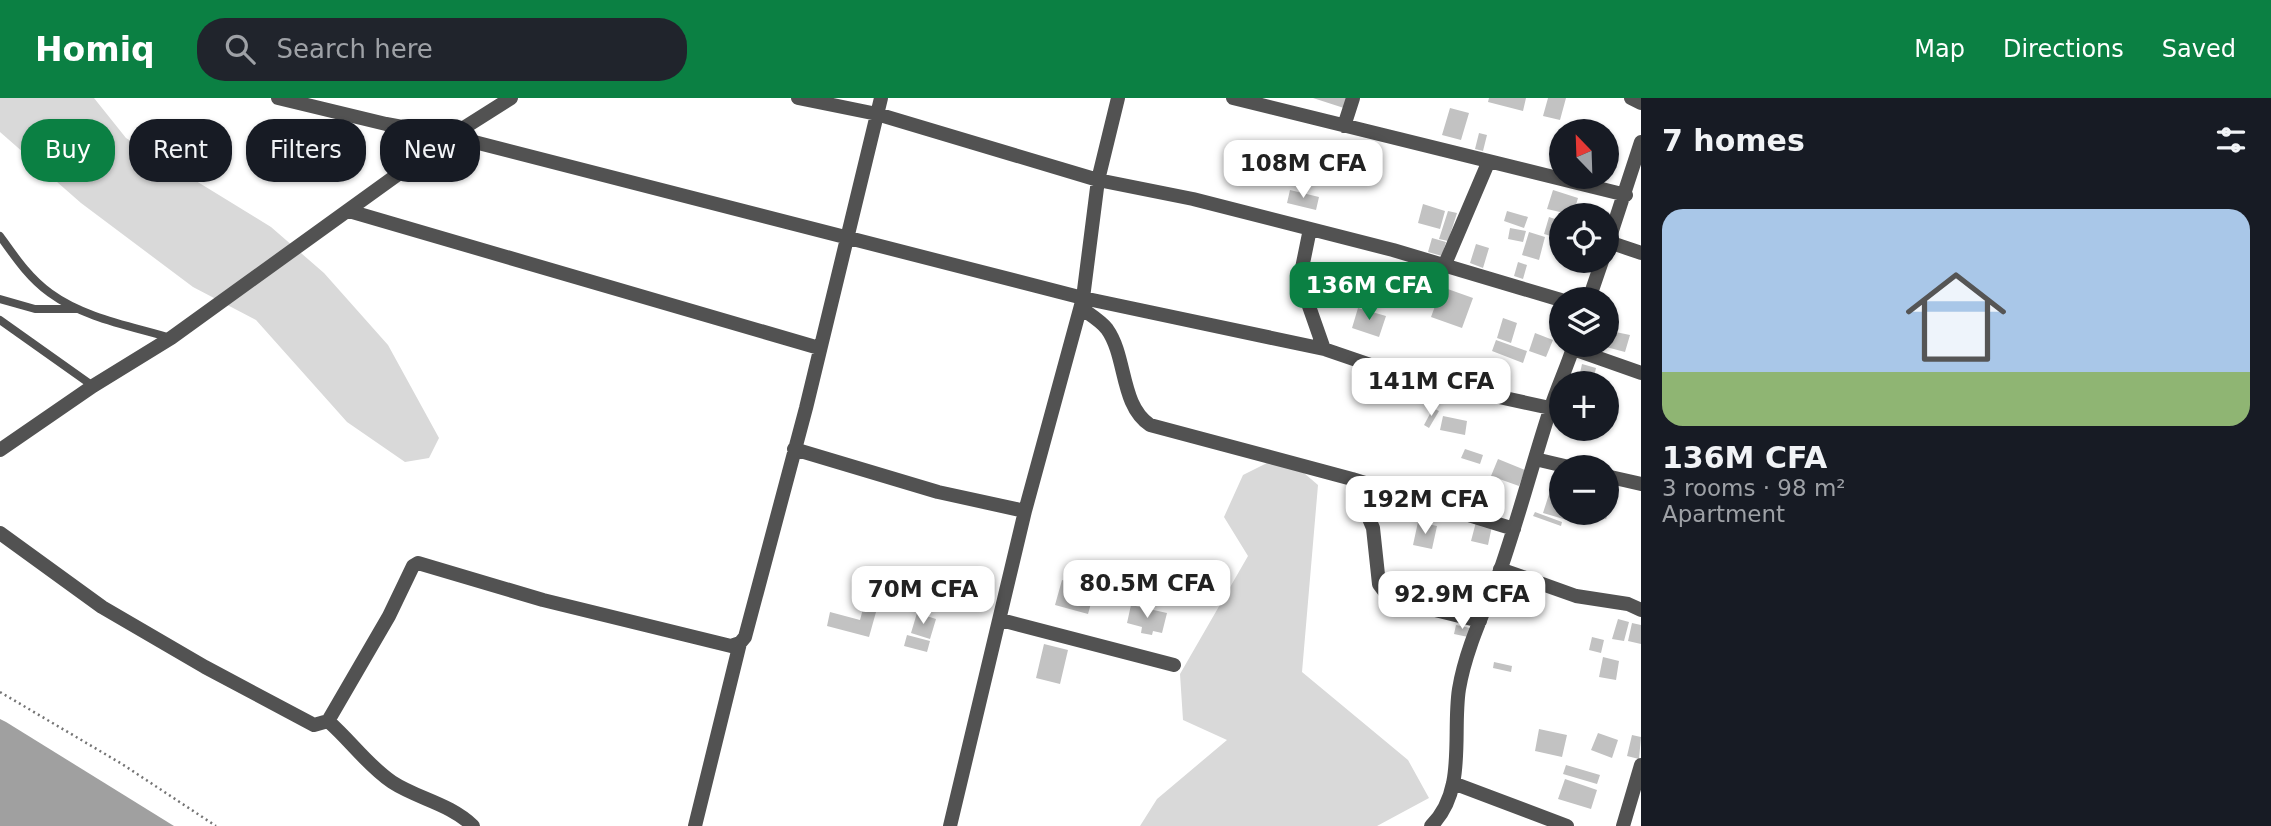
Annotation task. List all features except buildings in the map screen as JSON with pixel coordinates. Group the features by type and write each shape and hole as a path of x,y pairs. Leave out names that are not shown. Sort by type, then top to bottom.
{"street":[{"path":"278,98 380,123"},
{"path":"478,119 511,98"},
{"path":"798,98 877,114 1098,180 1193,199 1310,229 1444,264 1549,296"},
{"path":"695,826 740,643 745,637 794,449 881,98"},
{"path":"950,826 1025,511 1082,303 1098,180 1118,98"},
{"path":"1233,98 1626,195"},
{"path":"1344,126 1353,98"},
{"path":"1631,98 1641,103"},
{"path":"1619,215 1641,142"},
{"path":"480,143 846,237 1082,303 1324,349 1403,376 1549,408"},
{"path":"1444,264 1488,163"},
{"path":"0,450 93,386 171,338 388,182"},
{"path":"349,211 819,348"},
{"path":"1310,229 1301,273 1304,292 1324,349"},
{"path":"1619,248 1641,253"},
{"path":"1082,303 1107,327 1134,407 1139,418 1150,425 1352,479 1514,529"},
{"path":"1599,357 1641,373"},
{"path":"1431,826 1443,815 1450,800 1459,691 1480,621 1514,529 1549,411"},
{"path":"794,449 938,492 1025,511"},
{"path":"1535,459 1549,462"},
{"path":"1352,479 1373,528 1380,584 1384,593 1390,599 1480,621"},
{"path":"1619,479 1641,485"},
{"path":"0,533 102,607 205,667 314,725 328,722 389,616 413,566 418,563 542,600 731,646 740,643"},
{"path":"1500,569 1576,596 1628,604 1641,610"},
{"path":"1001,620 1174,665"},
{"path":"328,722 349,739 371,767 395,784 447,806 473,826"},
{"path":"1623,826 1641,765"},
{"path":"1453,783 1567,826"}],"lane":[{"path":"0,236 23,269 50,293 79,309 171,338"},
{"path":"0,299 35,309 79,309"},
{"path":"0,320 93,386"}],"path":[{"path":"0,692 122,764 216,826"}],"shaded area":[{"path":"0,98 94,98 111,119 21,119 21,150 0,132"},
{"path":"115,124 129,140 129,182 198,182 271,227 324,273 388,345 439,438 429,458 405,462 347,422 256,320 193,287 57,182 115,182"},
{"path":"1283,455 1318,485 1302,672 1408,760 1429,798 1377,826 1140,826 1157,799 1227,740 1183,720 1180,674 1248,556 1224,517 1243,475"},
{"path":"0,719 6,722 174,826 0,826"}]}
